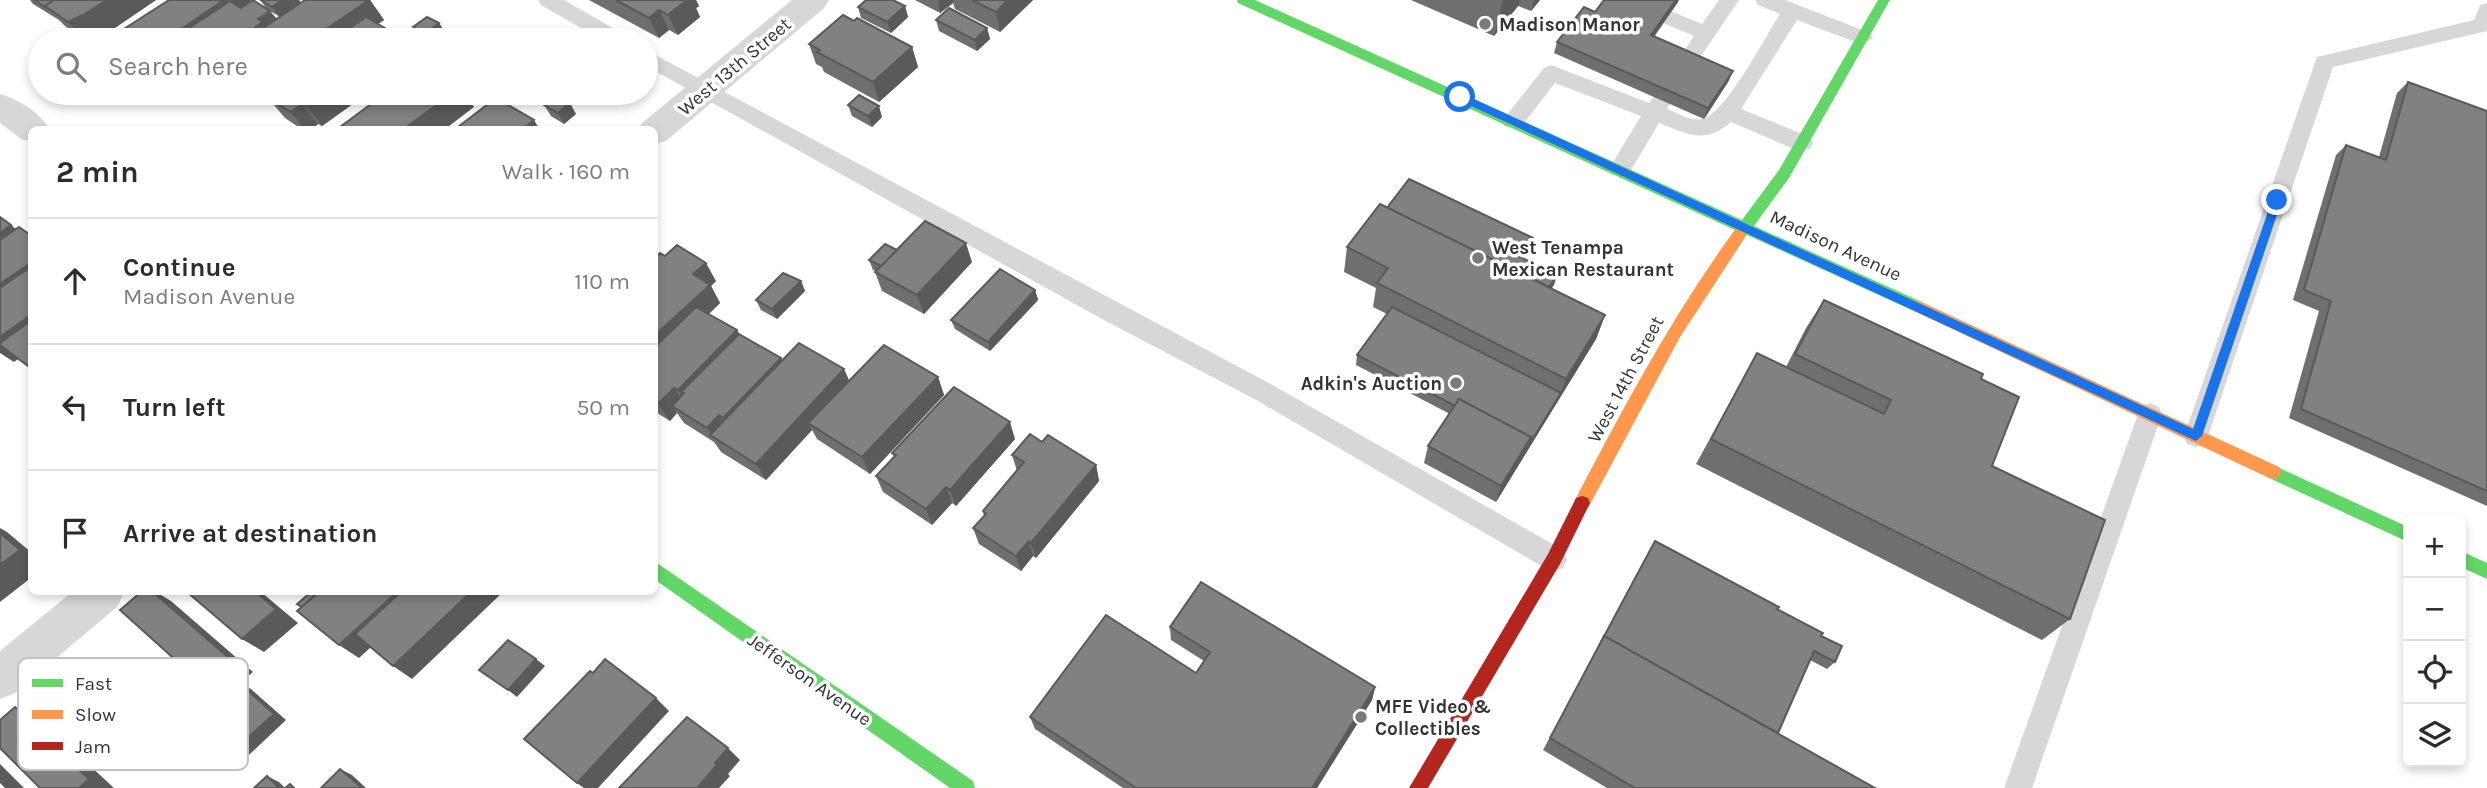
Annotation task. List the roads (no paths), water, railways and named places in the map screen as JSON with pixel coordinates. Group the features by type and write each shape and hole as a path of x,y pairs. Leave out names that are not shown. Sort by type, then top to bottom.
{"street":[{"name":"West 13th Street","path":"658,129 813,0"},
{"name":"Madison Avenue","path":"1244,0 1747,227 2403,533"},
{"name":"West 14th Street","path":"1418,788 1554,559 1654,362 1701,286 1747,227 1802,142 1884,0"},
{"path":"0,106 28,126"},
{"path":"2466,561 2487,571"},
{"name":"Jefferson Avenue","path":"658,572 966,788"},
{"path":"24,658 99,595"},
{"path":"0,678 18,663"}],"lane":[{"path":"548,0 597,28"},
{"path":"1686,63 1729,0"},
{"path":"1765,0 1863,38"},
{"path":"2196,436 2324,62 2483,25 2487,10"},
{"path":"1513,121 1551,73 1586,77 1657,107 1693,128 1711,127 1728,112 1792,11"},
{"path":"1668,17 1705,33"},
{"path":"658,64 1267,394 1377,460 1554,559"},
{"path":"1620,169 1657,107"},
{"path":"1728,112 1802,142"},
{"path":"2018,788 2150,414"}],"place":[{"name":"Madison Manor","path":"1485,24"},
{"name":"West Tenampa Mexican Restaurant","path":"1478,258"},
{"name":"Adkin's Auction","path":"1456,383"},
{"name":"MFE Video & Collectibles","path":"1361,717"}]}
